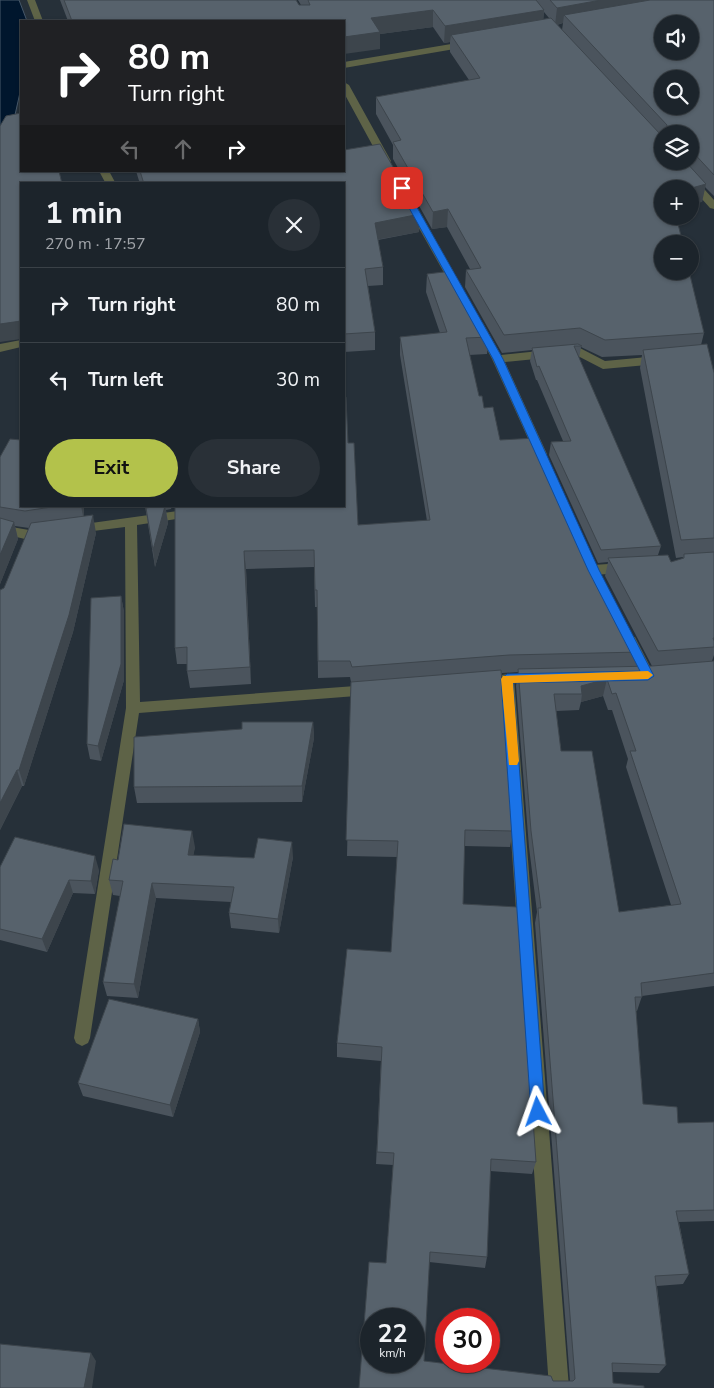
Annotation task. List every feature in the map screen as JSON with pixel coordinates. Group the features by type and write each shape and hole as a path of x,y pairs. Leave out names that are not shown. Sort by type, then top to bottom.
{"street":[{"path":"31,0 39,20"},
{"path":"345,65 477,42"},
{"path":"345,88 392,171"},
{"path":"681,170 714,206"},
{"path":"406,196 464,299"},
{"path":"474,316 498,359 546,464"},
{"path":"0,348 20,344"},
{"path":"498,359 578,351 603,365 668,359"},
{"path":"0,529 27,539 61,531 206,512"},
{"path":"82,1038 133,708 131,522"},
{"path":"594,570 640,567"},
{"path":"625,631 653,675 629,676"},
{"path":"507,679 558,1388"},
{"path":"133,708 379,689"}],"water":[{"path":"0,0 19,0 27,20 20,20 20,92 15,115 0,138"}],"building":[{"path":"64,0 296,0 299,5 310,5 308,0 536,0 544,10 445,26 433,10 371,18 380,32 345,37 345,20 72,20"},
{"path":"550,0 601,0 557,8"},
{"path":"650,0 714,0 714,175 699,159 699,125 667,125 658,115 699,115 699,70 654,70 654,111 564,15"},
{"path":"551,18 654,128 654,170 693,170 706,184 699,186 699,180 654,180 654,225 678,225 681,235 654,235 654,280 691,280 704,333 605,340 580,328 504,335 466,270 481,268 448,209 433,212 393,142 401,140 376,97 480,78 451,35"},
{"path":"20,113 20,172 59,172 62,182 20,182 20,321 0,324 0,126 6,116"},
{"path":"380,144 420,214 375,223 383,267 365,269 375,332 345,334 345,182 143,182 140,172 345,172 345,150"},
{"path":"452,271 489,337 466,338 479,396 482,396 484,408 493,407 500,440 536,438 588,554 640,652 509,655 352,667 350,661 318,661 317,590 315,590 314,550 244,551 250,667 187,671 187,647 175,648 175,507 345,507 345,397 348,443 354,443 358,525 430,520 400,337 447,332 427,274"},
{"path":"578,344 582,346 574,346 661,546 601,550 551,442 571,441 539,366 537,367 532,348"},
{"path":"707,344 714,373 714,538 681,540 643,350"},
{"path":"10,439 20,440 20,507 51,507 25,511 0,507 0,457"},
{"path":"165,507 153,550 146,508"},
{"path":"93,515 69,615 19,770 17,770 0,803 0,590 4,588 31,523"},
{"path":"0,518 14,522 0,555"},
{"path":"714,552 714,647 658,651 608,558 668,555 671,562 684,558 684,554"},
{"path":"121,596 121,664 98,746 87,744 91,598"},
{"path":"714,661 714,973 641,983 642,997 635,997 643,1104 677,1107 678,1123 714,1122 714,1210 676,1211 689,1274 655,1276 666,1365 612,1363 613,1383 644,1386 644,1388 359,1388 360,1373 425,1373 425,1361 435,1362 435,1373 500,1373 500,1370 551,1376 553,1381 573,1381 575,1379 538,908 541,908 531,831 518,669 652,666","holes":["607,679 612,694 616,693 636,751 630,751 681,904 619,912 592,751 561,751 554,694 582,694 581,686"]},
{"path":"501,670 513,831 465,830 463,904 518,907 536,1162 491,1159 487,1257 430,1252 425,1343 425,1308 365,1308 369,1262 386,1263 394,1153 377,1152 382,1047 337,1043 347,949 391,952 398,841 346,840 351,682"},
{"path":"242,722 313,722 302,786 134,787 134,737 242,729"},
{"path":"124,824 192,831 188,855 254,858 258,838 292,842 278,919 229,913 234,887 152,883 134,984 103,982 123,881 109,880 113,859 118,860"},
{"path":"15,837 95,856 91,881 69,880 42,939 0,929 0,867"},
{"path":"109,999 198,1019 170,1105 78,1083"},
{"path":"0,1344 91,1353 84,1388 0,1388"}],"slow traffic":[{"path":"513,761 507,679 648,675"}],"route":[{"path":"402,188 498,359 594,570 648,676 507,679 538,1112"}]}
